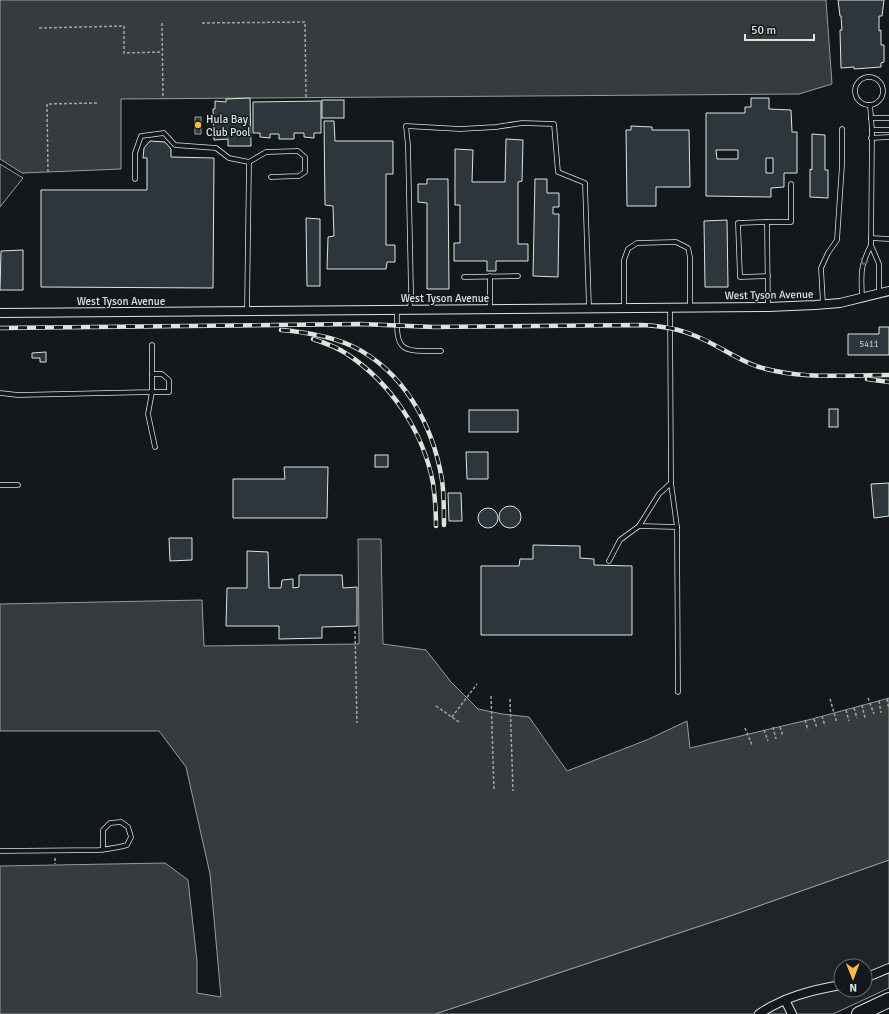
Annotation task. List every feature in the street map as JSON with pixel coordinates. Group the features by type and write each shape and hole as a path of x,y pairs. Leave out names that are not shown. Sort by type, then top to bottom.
{"highway":[{"path":"859,1014 889,1000"}],"street":[{"name":"West Tyson Avenue","path":"0,313 768,307 840,302 879,292 889,291"},
{"path":"873,975 889,968"},
{"path":"759,1014 785,1000 804,993 833,987"},
{"path":"785,1000 792,1014"}],"lane":[{"path":"867,78 872,78 880,82 883,90 883,95 878,102 870,105 861,102 856,95 855,90 859,82 867,78"},
{"path":"870,105 872,130 871,245 879,264 879,292"},
{"path":"871,118 889,118"},
{"path":"410,310 411,292 408,145 406,126 460,129 496,127 522,123 554,124 558,172 585,183 589,308"},
{"path":"823,304 821,268 828,253 837,240 842,165 842,129"},
{"path":"872,130 889,130"},
{"path":"135,179 135,153 141,136 164,133 175,145 216,148 230,158 249,162 266,152 298,151 305,157 304,172 299,176 271,177"},
{"path":"871,138 889,137"},
{"path":"247,311 249,162"},
{"path":"768,276 740,277 738,223 791,222 791,184"},
{"path":"767,222 768,307"},
{"path":"871,238 889,239"},
{"path":"624,308 624,260 628,249 636,243 676,242 688,248 690,257 690,307"},
{"path":"862,297 861,270 864,259 871,245"},
{"path":"490,276 490,309"},
{"path":"464,277 518,276"},
{"path":"670,308 671,483 677,527 678,692"},
{"path":"397,310 396,333 398,340 403,347 411,351 441,351"},
{"path":"152,346 152,392 148,414 155,447"},
{"path":"0,393 169,392 169,380 162,374 152,374"},
{"path":"609,561 620,540 639,526 659,494 671,483"},
{"path":"0,485 18,485"},
{"path":"639,526 677,527"},
{"path":"0,851 103,850 115,848 127,845 131,837 128,827 121,822 110,823 103,830 103,850"}],"path":[{"path":"202,23 305,22 306,98"},
{"path":"162,23 163,98"},
{"path":"39,28 124,26 124,53 162,52"},
{"path":"48,172 47,104 98,103"},
{"path":"355,631 357,723"},
{"path":"452,716 477,684"},
{"path":"491,696 494,791"},
{"path":"868,698 874,714"},
{"path":"830,699 837,723"},
{"path":"886,699 889,709"},
{"path":"510,700 513,791"},
{"path":"879,701 882,713"},
{"path":"862,705 865,718"},
{"path":"436,706 459,722"},
{"path":"854,708 857,718"},
{"path":"846,710 849,721"},
{"path":"822,716 825,726"},
{"path":"814,719 817,728"},
{"path":"805,720 808,730"},
{"path":"773,727 776,739"},
{"path":"780,727 782,736"},
{"path":"745,728 752,745"},
{"path":"764,730 768,741"}],"shaded area":[{"path":"0,0 826,0 832,84 799,94 121,99 121,169 22,173 0,159"},
{"name":"Hula Bay Club Pool","path":"195,117 201,117 201,134 195,134"},
{"path":"0,164 23,178 0,207"},
{"path":"358,539 381,539 383,644 426,650 451,682 478,709 502,714 529,717 567,771 649,739 687,721 690,748 812,719 889,698 889,860 730,916 435,1014 0,1014 0,866 165,863 188,880 197,961 197,993 221,997 210,874 186,767 159,731 0,731 0,604 202,600 204,646 359,644"},
{"path":"889,860 889,988 873,995 873,958 833,958 833,998 867,998 833,1014 435,1014 730,916"}],"building":[{"path":"838,0 884,0 882,16 879,16 881,45 884,45 884,62 881,63 881,67 854,69 854,67 841,68 840,30 842,30"},
{"path":"250,98 251,146 228,146 228,139 214,140 213,109 215,109 215,101 226,102 226,99"},
{"path":"751,98 769,98 769,109 791,110 792,132 797,132 797,173 784,173 784,187 771,188 771,197 706,196 706,113 745,113 745,107 751,107","holes":["716,150 738,150 738,159 717,159","766,158 773,158 773,173 766,173"]},
{"path":"322,100 344,100 344,118 322,118"},
{"path":"321,101 321,133 314,133 314,138 304,137 304,133 294,133 294,139 279,139 279,134 270,134 270,138 260,137 260,133 253,133 253,102"},
{"path":"324,121 334,121 335,141 393,141 393,174 386,174 386,245 395,245 395,262 387,262 386,269 327,269 328,237 334,236 333,206 325,205"},
{"path":"631,126 652,127 652,130 689,130 690,187 656,187 656,206 627,206 626,130 631,130"},
{"path":"812,134 825,135 825,170 828,170 828,198 810,197"},
{"path":"506,139 523,140 522,181 518,182 518,244 528,244 528,261 496,261 496,271 487,271 487,261 454,261 454,243 460,243 460,205 455,205 455,149 473,150 472,182 505,182"},
{"path":"150,141 165,142 171,149 171,157 214,158 213,288 41,287 41,190 147,190 147,158 143,158 144,148"},
{"path":"427,179 448,179 449,289 427,289 427,203 418,202 418,184 427,184"},
{"path":"535,179 547,179 547,193 559,193 559,207 553,207 553,214 559,214 558,277 533,276"},
{"path":"306,218 320,219 320,286 307,286"},
{"path":"727,220 728,287 705,287 704,221"},
{"path":"23,250 23,290 0,290 1,251"},
{"path":"879,327 889,327 889,355 848,355 848,334 879,334"},
{"path":"46,352 46,362 40,362 40,358 32,358 32,353"},
{"path":"829,409 838,409 838,427 829,427"},
{"path":"469,410 518,410 518,432 469,432"},
{"path":"466,452 488,452 488,479 467,479"},
{"path":"375,455 388,455 388,467 375,467"},
{"path":"284,467 328,467 327,518 233,518 233,479 285,479"},
{"path":"889,483 889,516 874,518 871,484"},
{"path":"448,493 461,493 462,521 449,521"},
{"path":"510,506 514,507 520,513 520,521 514,527 510,528 506,527 500,521 499,517 500,513 506,507"},
{"path":"484,508 492,508 498,514 498,522 492,528 484,528 478,522 478,514"},
{"path":"169,538 192,538 192,560 170,561"},
{"path":"533,545 580,546 580,558 594,559 594,565 632,566 632,635 481,635 481,566 519,566 520,559 533,559"},
{"path":"247,551 268,552 269,588 281,588 282,580 293,579 293,588 299,587 299,575 342,575 343,588 357,587 357,626 322,627 322,638 279,639 279,626 226,626 227,588 247,588"}],"railway":[{"path":"0,328 361,324 433,327 642,325 668,328 687,333 701,338 748,363 772,370 822,376 889,375"},
{"path":"281,330 317,335 352,346 387,370 401,385 423,420 438,459 443,486 444,525"},
{"path":"313,339 339,349 363,366 378,379 403,410 422,445 428,464 434,488 436,526"},
{"path":"867,379 889,382"}],"place":[{"name":"Hula Bay Club Pool","path":"198,125"}]}
